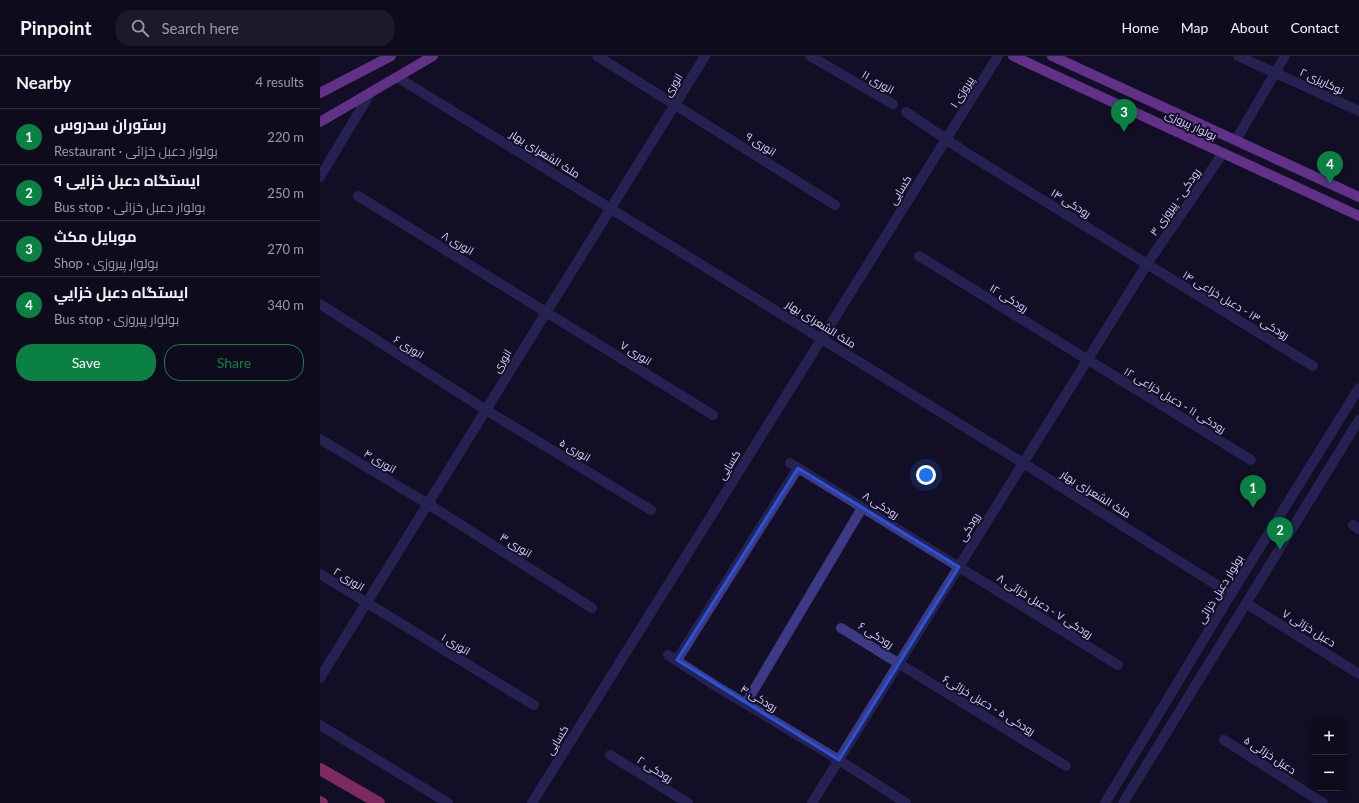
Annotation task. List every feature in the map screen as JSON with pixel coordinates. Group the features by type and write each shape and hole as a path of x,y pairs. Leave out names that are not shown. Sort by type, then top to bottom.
{"highway":[{"path":"320,763 351,786"},
{"path":"320,769 379,803"}],"main road":[{"path":"320,93 391,56"},
{"path":"322,120 433,56"},
{"name":"بولوار پیروزی","path":"1013,56 1359,216"},
{"name":"بولوار پیروزی","path":"1052,56 1359,197"}],"street":[{"name":"انوری ۹","path":"597,56 835,205"},
{"name":"انوری","path":"320,678 705,56"},
{"name":"انوری ۱۱","path":"810,56 893,104"},
{"name":"پیروزی ۱","path":"946,140 998,56"},
{"name":"نوکاریزی ۲","path":"1238,56 1359,111"},
{"path":"1236,140 1286,56"},
{"name":"ملک الشعرای بهار","path":"397,76 1023,462 1231,594"},
{"path":"320,177 371,92"},
{"name":"رودکی ۱۴","path":"906,112 946,140 1147,264"},
{"name":"کسایی","path":"532,803 946,140"},
{"name":"رودکی - پیروزی ۳","path":"1147,264 1223,153"},
{"name":"انوری ۸","path":"358,196 547,311"},
{"name":"رودکی ۱۲","path":"919,256 1087,360"},
{"name":"رودکی","path":"812,803 1147,264"},
{"name":"رودکی ۱۳ - دعبل خزاعی ۱۴","path":"1147,264 1313,366"},
{"name":"انوری ۶","path":"320,304 486,410"},
{"name":"انوری ۷","path":"547,311 713,415"},
{"name":"رودکی ۱۱ - دعبل خزاعی ۱۲","path":"1087,360 1251,460"},
{"name":"بولوار دعبل خزائی","path":"1105,803 1231,594 1359,388"},
{"name":"انوری ۵","path":"486,410 650,510"},
{"path":"1123,803 1359,420"},
{"path":"1336,426 1350,435"},
{"name":"انوری ۴","path":"320,440 428,504"},
{"name":"رودکی ۸","path":"673,658 794,466 959,567"},
{"name":"انوری ۳","path":"428,504 592,608"},
{"path":"746,703 862,508"},
{"name":"رودکی ۷ - دعبل خزائی ۸","path":"959,567 1118,665"},
{"name":"انوری ۲","path":"320,574 366,603"},
{"name":"انوری ۱","path":"366,603 534,705"},
{"name":"دعبل خزائی ۷","path":"1247,604 1359,674"},
{"name":"رودکی ۶","path":"841,628 899,663"},
{"name":"رودکی ۴","path":"673,658 906,803"},
{"name":"رودکی ۵ - دعبل خزائی۶","path":"899,663 1066,766"},
{"path":"320,725 448,803"},
{"path":"1149,730 1163,739"},
{"name":"دعبل خزائی ۵","path":"1224,740 1323,803"},
{"name":"رودکی ۲","path":"610,755 688,803"}],"highlighted area":[{"path":"798,468 959,567 839,760 677,660"}],"place":[{"name":"موبایل مکث","path":"1124,132"},
{"name":"ايستگاه دعبل خزايي","path":"1330,184"},
{"name":"رستوران سدروس","path":"1253,508"},
{"name":"ایستگاه دعبل خزایی ۹","path":"1280,550"}]}
